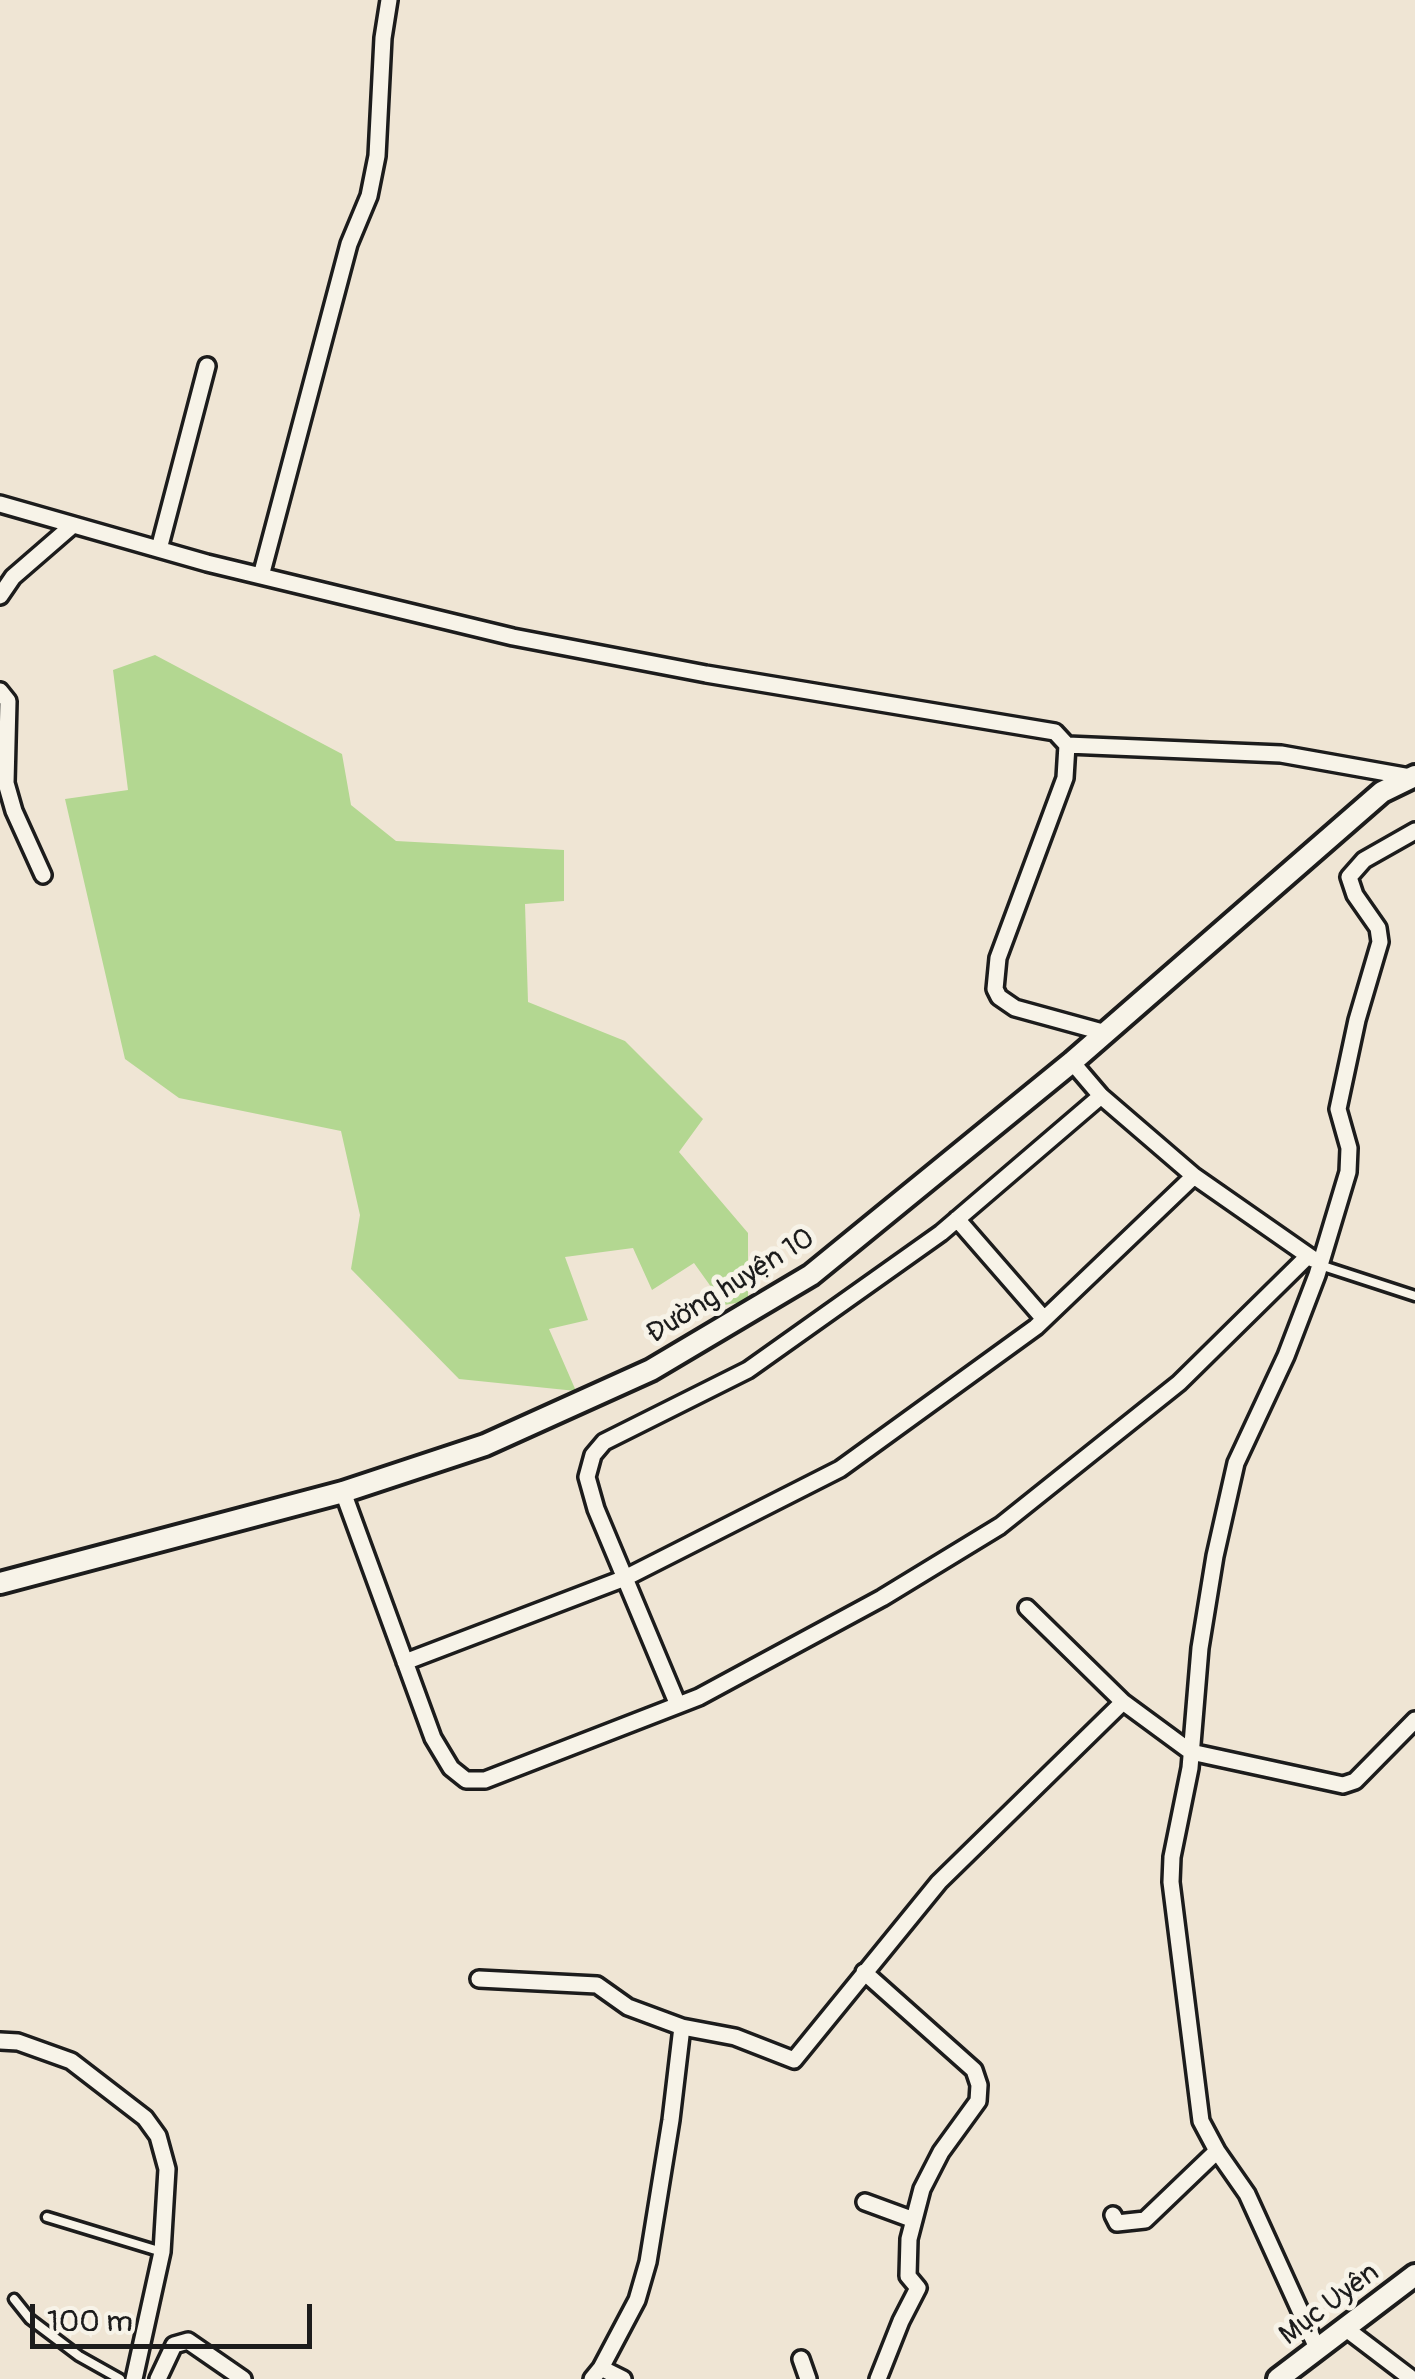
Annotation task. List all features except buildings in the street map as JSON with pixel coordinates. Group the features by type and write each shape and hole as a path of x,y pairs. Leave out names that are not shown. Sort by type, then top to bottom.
{"street":[{"path":"260,576 349,244 369,196 378,156 383,38 389,0"},
{"path":"159,550 207,366"},
{"path":"0,504 159,550 513,637 706,674 1055,732 1067,745 1061,792 998,958 994,989 1015,1008 1106,1032"},
{"path":"0,596 13,577 73,525"},
{"path":"0,692 8,701 8,792 43,875"},
{"path":"1067,745 1281,754 1412,777"},
{"name":"Đường huyện 10","path":"0,1583 343,1492 485,1445 651,1370 811,1275 1072,1062 1382,792 1412,777"},
{"path":"1317,2348 1248,2194 1206,2134 1196,2102 1171,1882 1172,1858 1191,1752 1200,1648 1236,1462 1286,1356 1314,1260 1350,1159 1338,1108 1380,942 1378,928 1349,878 1364,860 1415,831"},
{"path":"1072,1062 1100,1096 1194,1176 1314,1260"},
{"path":"678,1705 587,1477 593,1455 604,1442 748,1370 957,1219 1100,1096"},
{"path":"405,1662 625,1578 840,1469 1044,1319 1194,1176"},
{"path":"957,1219 1044,1319"},
{"path":"343,1492 432,1738 451,1768 466,1780 486,1780 678,1705 882,1598 1000,1526 1179,1383 1314,1260"},
{"path":"1027,1608 1123,1702 1191,1752 1343,1785 1355,1782 1415,1720"},
{"path":"479,1980 597,1985 628,2007 682,2027 735,2037 794,2060 939,1882 1123,1702"},
{"path":"864,1972 974,2070 979,2086 978,2101 941,2152 922,2189 909,2239 908,2276 918,2288 900,2321 878,2379"},
{"path":"623,2379 596,2373 637,2300 648,2262 682,2027"},
{"path":"0,2041 18,2042 71,2061 145,2118 158,2136 166,2169 162,2252 134,2379"},
{"path":"1114,2215 1117,2223 1145,2220 1216,2150"},
{"path":"864,2202 914,2220"},
{"name":"Mục Uyên","path":"1278,2379 1415,2275"},
{"path":"1344,2328 1412,2379"},
{"path":"158,2379 174,2345 188,2341 243,2379"},
{"path":"801,2360 808,2379"}],"lane":[{"path":"1314,1260 1415,1296"},
{"path":"48,2218 162,2252"},
{"path":"14,2299 42,2328 78,2356 120,2379"}],"green space":[{"path":"155,655 342,754 351,805 396,841 564,850 564,901 525,904 528,1002 625,1041 703,1119 679,1152 748,1233 748,1301 724,1305 694,1263 652,1290 633,1248 565,1257 588,1320 549,1329 576,1391 459,1379 351,1269 360,1215 341,1131 179,1098 125,1059 65,799 128,790 113,670"}]}
